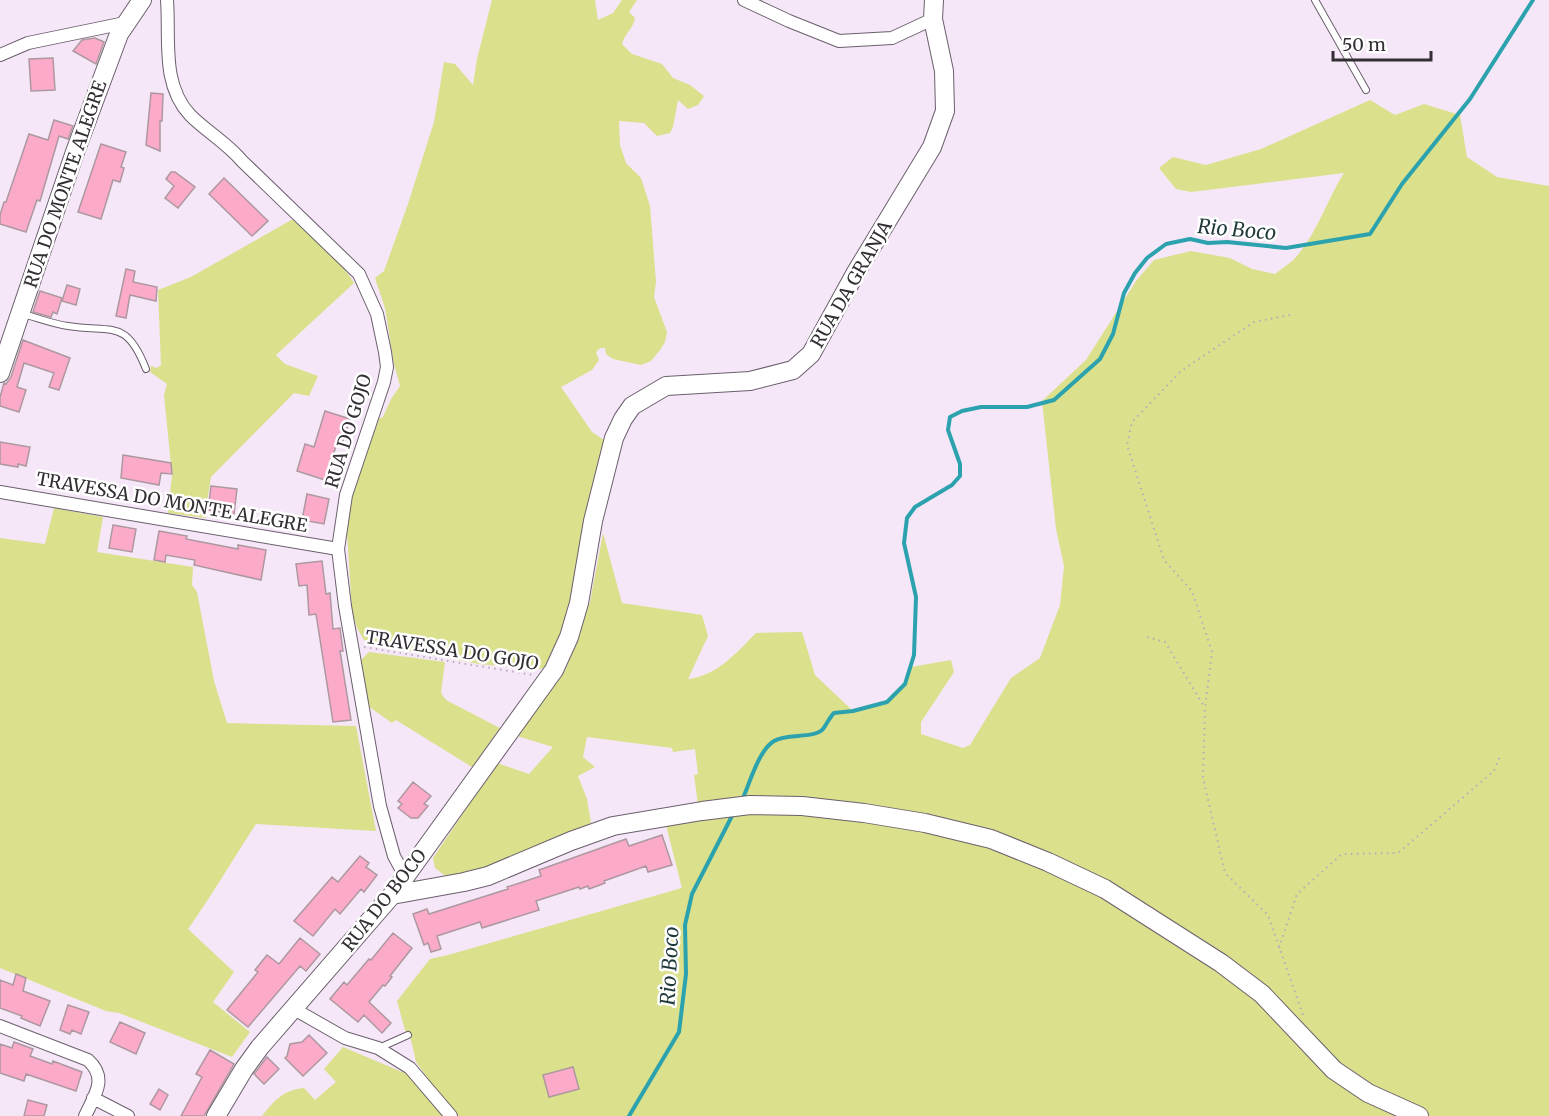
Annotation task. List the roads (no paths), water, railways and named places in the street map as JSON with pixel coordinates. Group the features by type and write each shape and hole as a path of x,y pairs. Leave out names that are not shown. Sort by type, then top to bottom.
{"street":[{"name":"RUA DO MONTE ALEGRE","path":"0,373 75,152 119,34 142,0"},
{"name":"RUA DO GOJO","path":"167,0 171,78 178,101 202,126 233,151 359,274 377,314 387,368 346,495 338,549 352,649 380,806 394,856 401,869 407,873"},
{"path":"744,0 839,41 892,38 933,19"},
{"name":"RUA DA GRANJA","path":"547,680 555,670 569,637 579,603 593,521 614,438 632,406 666,386 750,381 793,370 811,354 855,274 932,147 945,111 944,71 933,19 934,0"},
{"path":"0,55 28,43 125,23"},
{"name":"TRAVESSA DO MONTE ALEGRE","path":"0,492 338,549"},
{"name":"RUA DO BOCO","path":"216,1116 243,1069 392,895 547,680"},
{"path":"392,895 488,876 570,841 613,826 660,817 750,806 802,806 864,813 925,824 991,839 1048,862 1105,889 1229,969 1262,994 1334,1070 1368,1093 1419,1116"},
{"path":"407,873 417,874 445,885"},
{"path":"294,1009 345,1038 378,1048 410,1068 451,1116"},
{"path":"0,1026 88,1060 97,1068 99,1080 85,1116"},
{"path":"93,1098 128,1116"}],"lane":[{"path":"1315,0 1366,90"},
{"path":"20,313 70,327 110,329 126,334 142,357 146,369"},
{"path":"378,1048 408,1035"}],"waterway":[{"name":"Rio Boco","path":"743,798 759,759 774,741 819,732 834,713 853,711 887,702 905,684 914,655 916,597 904,543 907,518 915,507 952,485 960,476 960,464 948,430 950,417 962,411 981,407 1027,407 1054,400 1100,359 1113,334 1124,293 1135,273 1147,258 1166,244 1190,239 1208,243 1227,242 1286,248 1370,234 1402,184 1470,99 1533,0"},
{"name":"Rio Boco","path":"629,1116 679,1032 686,974 685,925 692,894 733,814"}]}
